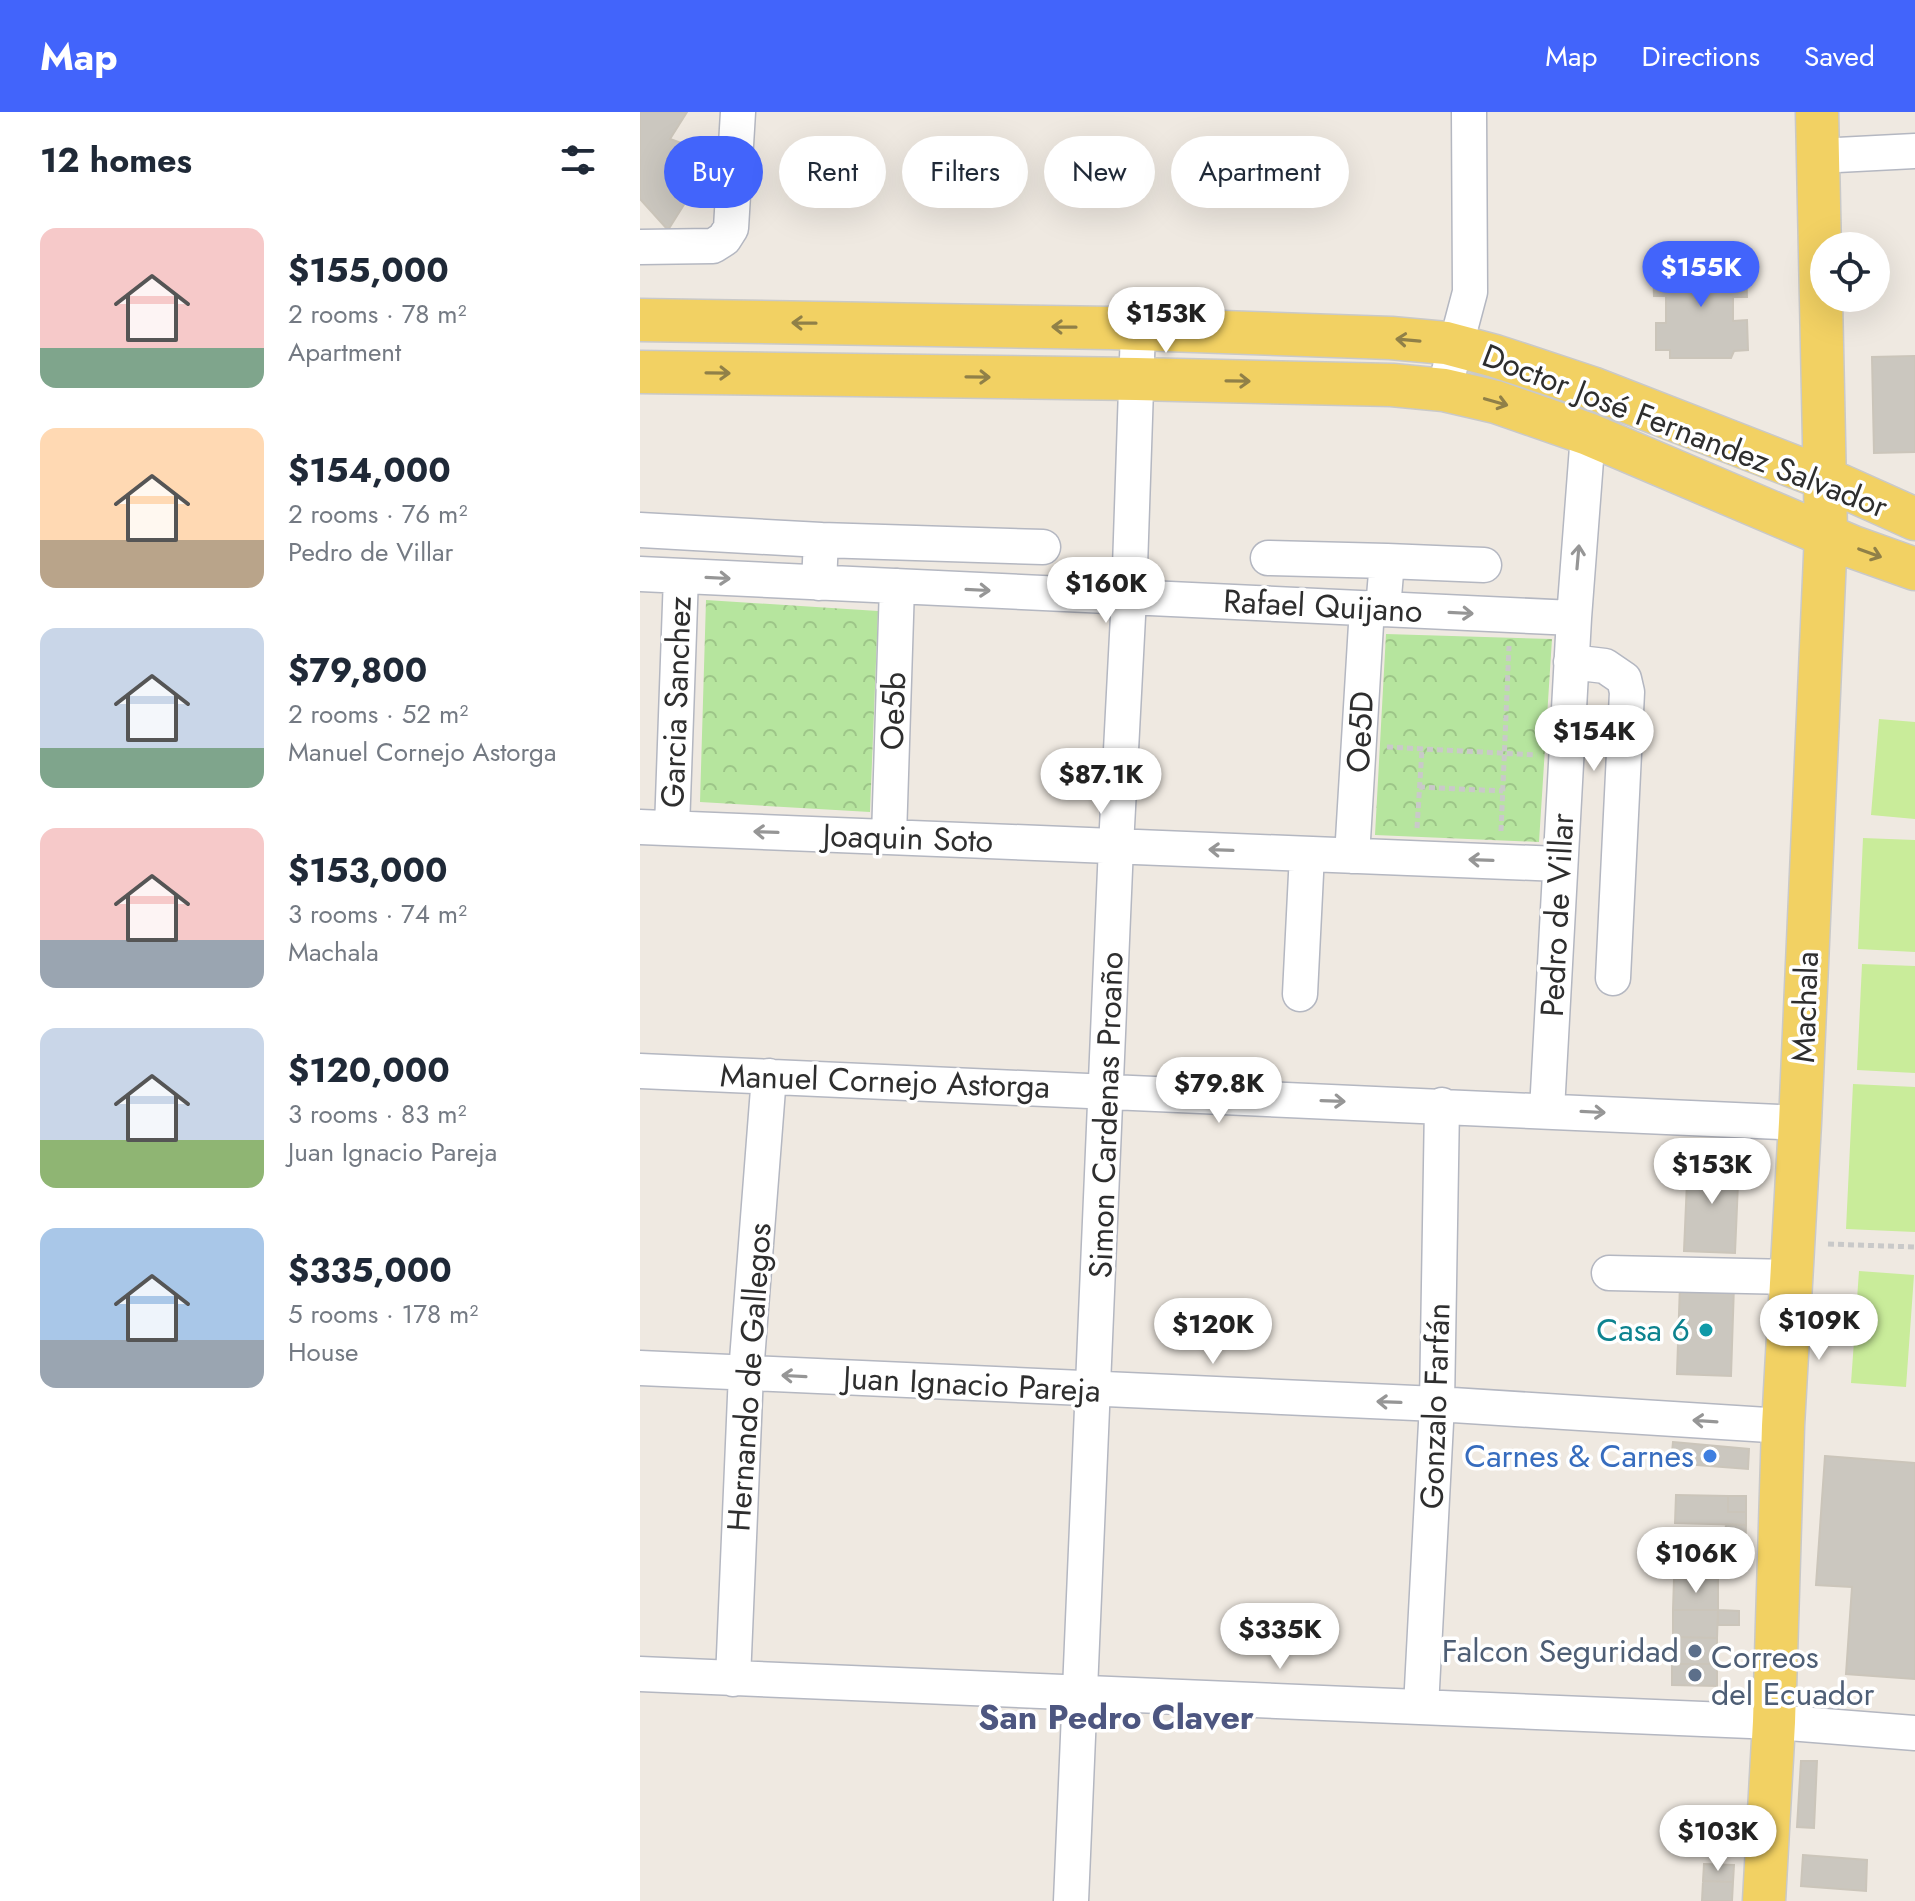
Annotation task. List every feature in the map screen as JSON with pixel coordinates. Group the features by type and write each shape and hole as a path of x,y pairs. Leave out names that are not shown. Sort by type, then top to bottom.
{"main road":[{"name":"Machala","path":"1764,1901 1774,1722 1783,1426 1826,534 1817,112"},
{"name":"Doctor José Fernandez Salvador","path":"640,320 1138,329 1391,338 1457,346 1592,388 1826,479 1915,519"},
{"name":"Doctor José Fernandez Salvador","path":"640,372 1136,379 1392,385 1444,390 1496,402 1588,434 1853,547 1915,569"}],"street":[{"path":"640,247 713,246 724,239 731,228 738,112"},
{"path":"1444,390 1470,292 1469,112"},
{"path":"1818,156 1915,151"},
{"name":"Simon Cardenas Proaño","path":"1071,1901 1129,597 1138,329"},
{"name":"Pedro de Villar","path":"1547,1110 1571,662 1588,434"},
{"path":"640,530 1043,547"},
{"path":"819,583 821,540"},
{"path":"1268,558 1484,565"},
{"name":"Oe5D","path":"1352,856 1375,609 1387,561"},
{"name":"Rafael Quijano","path":"640,574 1574,618"},
{"name":"Garcia Sanchez","path":"656,828 681,576"},
{"name":"Oe5b","path":"889,837 897,586"},
{"path":"1571,662 1605,666 1624,679 1627,692 1613,978"},
{"name":"Joaquin Soto","path":"656,828 1559,864"},
{"path":"1300,994 1307,854"},
{"name":"Manuel Cornejo Astorga","path":"640,1071 1800,1123"},
{"name":"Hernando de Gallegos","path":"733,1679 746,1373 769,1076"},
{"name":"Gonzalo Farfán","path":"1421,1707 1437,1404 1442,1105"},
{"path":"1609,1273 1792,1260"},
{"name":"Juan Ignacio Pareja","path":"640,1368 1437,1404 1783,1426"},
{"path":"640,1674 1774,1722 1915,1733"}],"path":[{"path":"1501,844 1509,634"},
{"path":"1374,747 1550,756"},
{"path":"1416,841 1422,749"},
{"path":"1419,787 1503,791"},
{"path":"1792,1260 1915,1247"}],"green space":[{"path":"706,600 878,611 870,812 700,802"},
{"path":"1386,634 1552,639 1539,842 1375,835"},
{"path":"1879,719 1915,722 1915,819 1871,815"},
{"path":"1863,838 1915,840 1915,952 1858,949"},
{"path":"1862,964 1915,966 1915,1073 1857,1070"},
{"path":"1853,1084 1915,1087 1915,1232 1846,1229"},
{"path":"1859,1271 1914,1275 1906,1387 1851,1383"}],"building":[{"path":"640,112 687,112 672,136 664,136 664,208 682,208 668,230 640,199"},
{"path":"1667,260 1725,260 1728,268 1746,267 1747,297 1733,297 1733,321 1747,320 1748,350 1734,351 1731,358 1670,358 1670,350 1656,350 1656,323 1666,323 1666,296 1654,296 1653,268 1665,268"},
{"path":"1915,356 1915,452 1874,453 1872,357"},
{"path":"1688,1158 1739,1160 1735,1253 1684,1251"},
{"name":"Casa 6","path":"1680,1284 1734,1285 1731,1376 1677,1374"},
{"name":"Carnes & Carnes","path":"1673,1442 1749,1449 1748,1469 1671,1463"},
{"path":"1825,1456 1915,1463 1915,1679 1846,1674 1852,1587 1816,1585"},
{"path":"1676,1495 1728,1496 1728,1512 1746,1512 1746,1525 1675,1523"},
{"path":"1728,1496 1746,1496 1746,1512 1728,1512"},
{"path":"1726,1524 1746,1525 1745,1554 1724,1554"},
{"path":"1674,1579 1718,1579 1718,1610 1673,1610"},
{"path":"1673,1610 1718,1610 1717,1638 1673,1637"},
{"path":"1718,1610 1739,1611 1739,1625 1718,1625"},
{"name":"Falcon Seguridad","path":"1673,1637 1717,1638 1717,1664 1672,1664"},
{"name":"Correos del Ecuador","path":"1672,1664 1717,1664 1717,1686 1672,1685"},
{"path":"1801,1761 1817,1761 1814,1828 1797,1827"},
{"path":"1803,1855 1867,1860 1866,1891 1801,1886"},
{"path":"1704,1864 1734,1865 1733,1882 1703,1881"},
{"path":"1703,1881 1733,1882 1732,1901 1702,1901"}],"place":[{"name":"Casa 6","path":"1706,1330"},
{"name":"Carnes & Carnes","path":"1710,1456"},
{"name":"Falcon Seguridad","path":"1695,1651"},
{"name":"Correos del Ecuador","path":"1695,1675"}],"district":[{"name":"San Pedro Claver","path":"1116,1717"}]}
